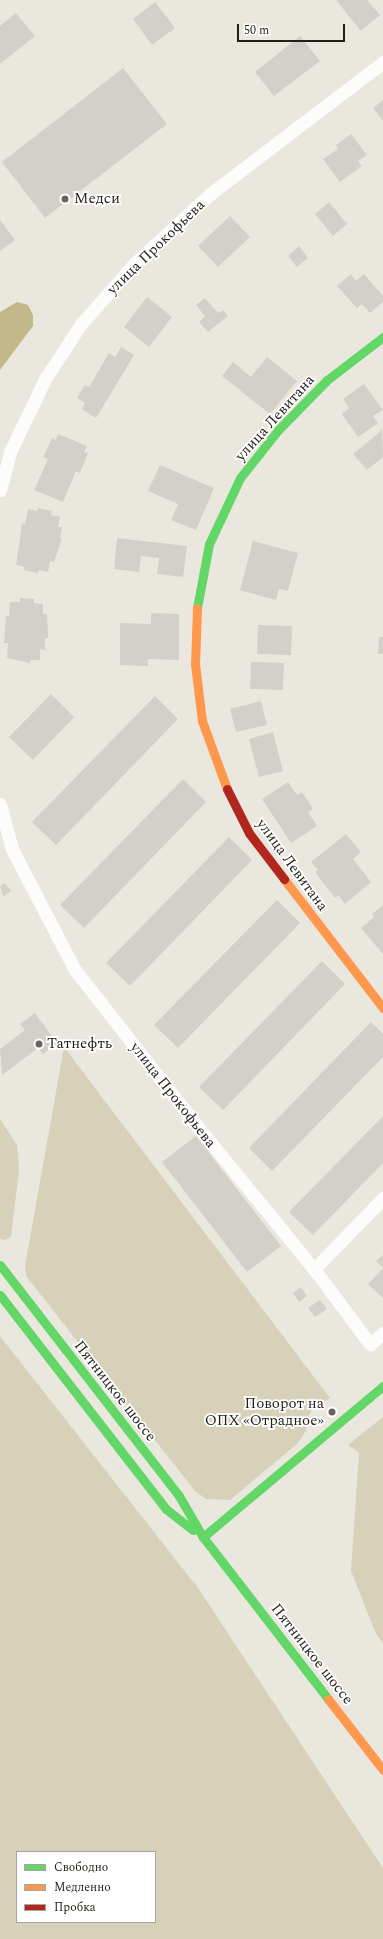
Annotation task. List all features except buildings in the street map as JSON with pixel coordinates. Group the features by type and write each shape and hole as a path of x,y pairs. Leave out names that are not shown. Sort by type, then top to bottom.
{"street":[{"name":"улица Прокофьева","path":"0,490 10,452 45,379 81,324 115,285 135,263 210,194 383,62"},
{"name":"улица Левитана","path":"383,337 327,380 278,430 240,478 209,544 197,603 195,664 202,721 220,775 249,833 383,1008"},
{"name":"улица Прокофьева","path":"0,804 12,849 75,970 198,1127 314,1269 370,1344 383,1333"},
{"path":"314,1269 383,1198"},
{"name":"Пятницкое шоссе","path":"0,1265 179,1496 203,1537 383,1770"},
{"name":"Пятницкое шоссе","path":"0,1296 166,1509 203,1537"},
{"path":"203,1537 383,1386"}],"shaded area":[{"path":"17,302 28,305 33,315 33,326 0,370 0,312"},
{"path":"64,1047 330,1398 312,1410 307,1419 306,1431 297,1444 230,1500 206,1499 195,1491 26,1276 25,1266"},
{"path":"0,1119 17,1145 19,1170 11,1237 5,1240 0,1239"},
{"path":"0,1336 198,1588 383,1868 383,1939 0,1939"},
{"path":"383,1417 383,1643 376,1634 351,1571 359,1453 348,1445"}],"traffic: fast":[{"path":"197,608 209,544 240,478 278,430 327,380 383,337"},
{"path":"0,1265 179,1496 203,1537 328,1699"},
{"path":"0,1295 166,1509 193,1530"},
{"path":"203,1537 383,1386"}],"traffic: slow":[{"path":"197,608 195,664 202,721 227,789"},
{"path":"284,879 383,1008"},
{"path":"328,1699 383,1770"}],"traffic: jam":[{"path":"227,789 249,833 284,879"}],"place":[{"name":"Медси","path":"65,199"},
{"name":"Татнефть","path":"39,1044"},
{"name":"Поворот на ОПХ «Отрадное»","path":"332,1412"}]}
